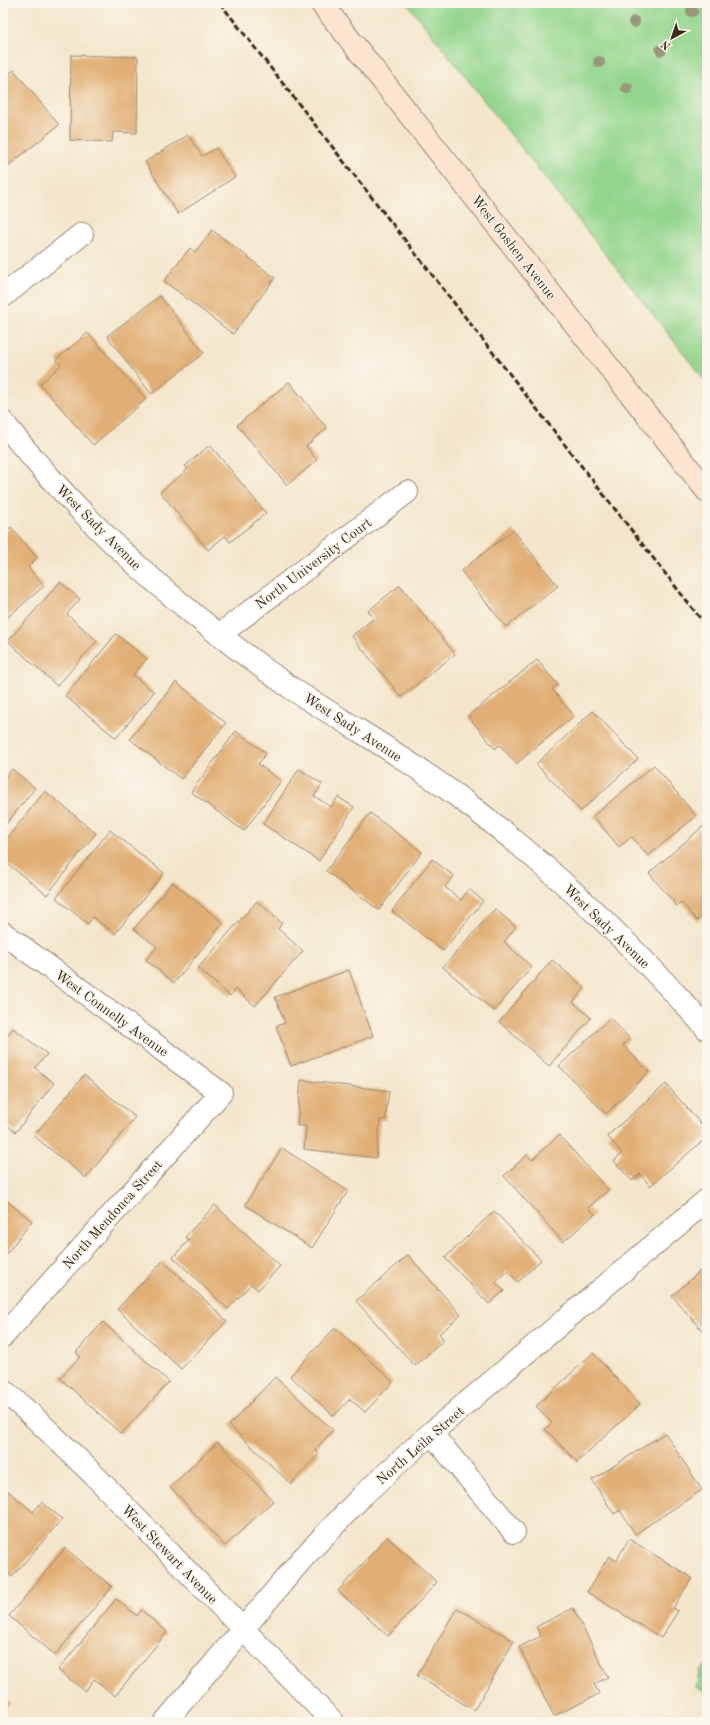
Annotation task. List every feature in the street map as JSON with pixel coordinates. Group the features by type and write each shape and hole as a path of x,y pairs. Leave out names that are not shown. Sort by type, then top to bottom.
{"main road":[{"name":"West Goshen Avenue","path":"320,3 707,491"}],"street":[{"path":"3,296 82,234"},
{"name":"West Sady Avenue","path":"3,422 21,445 74,505 146,574 219,635 293,689 381,744 464,802 542,864 621,937 682,1000 707,1029"},
{"name":"North University Court","path":"219,635 407,492"},
{"name":"West Connelly Avenue","path":"3,933 221,1093"},
{"name":"North Mendonca Street","path":"3,1336 221,1093"},
{"name":"North Leila Street","path":"165,1722 302,1559 353,1505 431,1433 707,1200"},
{"name":"West Stewart Avenue","path":"3,1390 35,1418 93,1474 333,1722"},
{"path":"431,1433 514,1532"}],"green space":[{"path":"407,3 707,3 707,383"},
{"path":"707,1664 707,1692 696,1687 700,1670"}],"building":[{"path":"71,55 138,57 137,133 113,132 112,142 70,140"},
{"path":"14,70 59,125 8,166 3,160 3,79"},
{"path":"188,135 202,156 216,148 235,177 178,214 145,162"},
{"path":"3,176 7,181 3,184"},
{"path":"212,230 275,278 233,334 164,281 190,248 195,252"},
{"path":"160,296 204,353 151,394 107,336"},
{"path":"88,333 146,399 93,445 40,384 61,365 56,360"},
{"path":"289,382 327,428 306,446 317,460 287,485 237,425"},
{"path":"210,445 266,513 230,542 225,536 208,550 160,492 188,469 185,466"},
{"path":"11,527 37,558 28,567 44,586 3,621 3,534"},
{"path":"513,530 558,586 506,627 461,571"},
{"path":"60,582 80,599 67,614 97,641 57,686 8,641"},
{"path":"400,585 455,654 401,697 352,636 374,618 368,611"},
{"path":"116,634 147,659 133,675 154,692 116,738 65,696"},
{"path":"537,660 558,685 552,689 574,716 516,764 500,745 495,749 468,716"},
{"path":"176,682 226,723 181,779 130,739"},
{"path":"593,711 638,759 581,811 536,764"},
{"path":"236,731 266,753 258,764 281,781 244,831 191,792"},
{"path":"654,765 696,816 648,856 632,837 619,847 593,816"},
{"path":"12,769 35,788 3,828 3,780"},
{"path":"299,769 322,784 314,796 331,807 338,797 354,807 319,861 263,824"},
{"path":"45,791 96,833 47,895 3,860 3,843"},
{"path":"370,813 422,852 379,910 326,871"},
{"path":"707,823 707,912 697,921 681,902 677,906 649,873"},
{"path":"110,830 164,873 115,934 93,917 88,924 56,898"},
{"path":"432,859 454,876 445,887 461,900 469,889 483,901 443,951 392,911"},
{"path":"172,882 223,923 174,983 146,960 157,947 134,929"},
{"path":"257,901 282,923 278,929 303,951 255,1006 236,989 230,996 198,968"},
{"path":"495,909 516,927 504,942 532,967 494,1011 443,967"},
{"path":"552,960 585,988 573,1002 591,1018 549,1066 499,1022"},
{"path":"349,970 373,1036 291,1066 276,1026 285,1023 275,997"},
{"path":"610,1018 630,1039 623,1045 649,1072 606,1114 559,1066"},
{"path":"13,1028 47,1054 35,1068 54,1083 16,1132 3,1122 3,1041"},
{"path":"84,1075 135,1117 86,1178 34,1136"},
{"path":"301,1080 389,1091 385,1120 380,1120 376,1158 304,1149 306,1126 297,1126"},
{"path":"666,1084 707,1131 707,1137 650,1186 640,1174 632,1181 614,1161 622,1153 607,1136"},
{"path":"559,1135 608,1190 588,1208 595,1214 563,1242 504,1176 527,1155 532,1160"},
{"path":"282,1148 348,1191 312,1248 245,1205"},
{"path":"3,1198 32,1221 3,1258"},
{"path":"215,1205 280,1266 258,1290 251,1284 228,1309 173,1257 189,1240 185,1237"},
{"path":"494,1211 541,1260 518,1282 507,1271 495,1282 504,1291 489,1304 445,1258"},
{"path":"408,1255 461,1315 439,1334 444,1340 415,1366 356,1301"},
{"path":"163,1261 227,1321 181,1369 117,1309"},
{"path":"707,1265 707,1336 672,1296"},
{"path":"103,1322 169,1382 121,1434 60,1378 80,1357 76,1352"},
{"path":"335,1328 393,1382 365,1412 350,1399 334,1416 290,1376"},
{"path":"593,1353 640,1404 577,1462 545,1429 552,1423 536,1406"},
{"path":"275,1377 333,1430 315,1450 319,1454 291,1484 229,1425"},
{"path":"665,1433 702,1490 635,1534 620,1510 614,1514 592,1480"},
{"path":"218,1442 273,1501 225,1546 170,1487"},
{"path":"8,1491 33,1512 42,1502 62,1519 12,1577 3,1569 3,1497"},
{"path":"387,1537 437,1582 388,1636 338,1591"},
{"path":"629,1539 692,1578 673,1608 678,1611 661,1638 587,1592 609,1556 616,1561"},
{"path":"65,1548 112,1587 55,1655 9,1616"},
{"path":"116,1599 137,1616 141,1610 167,1632 115,1696 94,1679 85,1691 58,1670"},
{"path":"457,1608 514,1641 474,1710 417,1676"},
{"path":"573,1608 608,1677 594,1684 599,1694 554,1716 519,1647 541,1636 536,1627"},
{"path":"3,1697 10,1703 3,1711"},
{"path":"21,1717 27,1722 16,1722"}],"railway":[{"path":"220,3 707,627"}]}
